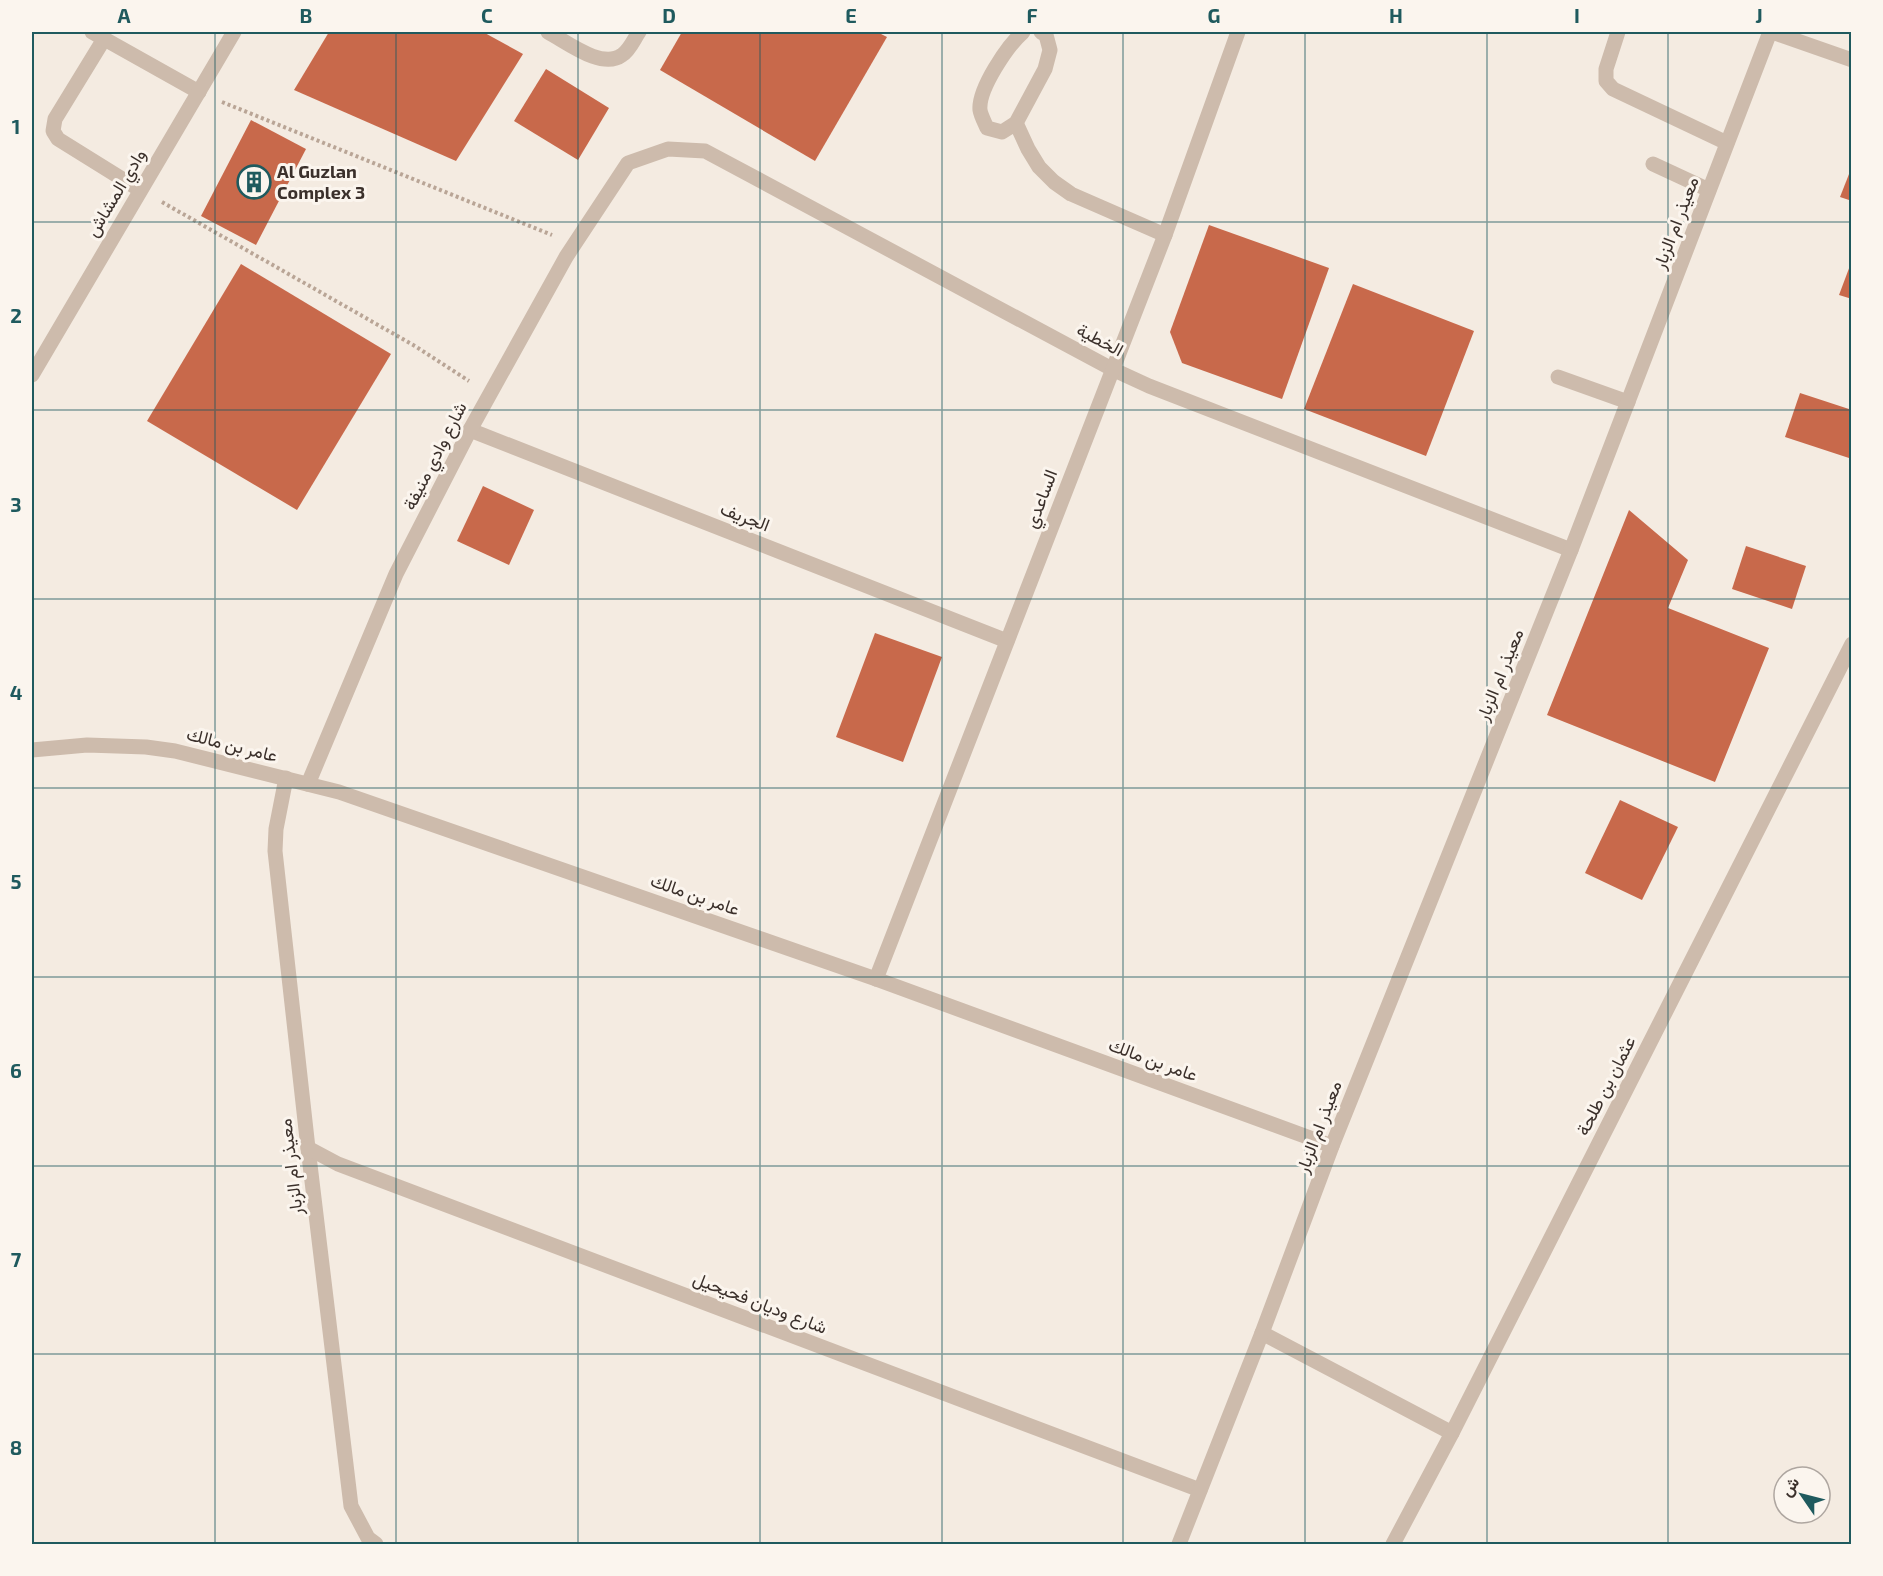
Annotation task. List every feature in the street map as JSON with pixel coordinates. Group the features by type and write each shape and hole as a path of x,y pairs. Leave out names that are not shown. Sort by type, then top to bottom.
{"street":[{"name":"وادي المشاش","path":"32,375 234,32"},
{"path":"548,32 603,61 614,60 624,55 639,32"},
{"path":"1023,32 1000,59 984,89 980,110 987,128 1002,132 1016,123 1045,69 1050,50 1046,35 1041,32"},
{"name":"الساعدي","path":"876,979 1165,235 1238,32"},
{"path":"1618,32 1606,69 1606,81 1614,89 1727,143"},
{"path":"1771,32 1851,60"},
{"name":"معيذر ام الزبار","path":"1179,1545 1332,1146 1570,550 1771,32"},
{"path":"140,190 58,139 53,131 55,119 98,35 199,92"},
{"path":"1016,123 1028,149 1040,167 1062,188 1165,235"},
{"name":"الخطية","path":"628,162 668,149 705,152 1112,369 1149,386 1570,550"},
{"name":"شارع وادي منيفة","path":"308,784 396,574 470,430 575,244 628,162"},
{"path":"1653,164 1709,190"},
{"path":"1558,377 1628,402"},
{"name":"الجريف","path":"470,430 1007,641"},
{"name":"عثمان بن طلحة","path":"1393,1545 1452,1433 1851,644"},
{"name":"عامر بن مالك","path":"32,750 87,745 146,747 175,751 339,792 876,979 1332,1146"},
{"name":"معيذر ام الزبار","path":"286,778 276,829 275,851 308,1148 351,1506 368,1538 376,1545"},
{"name":"شارع وديان فحيحيل","path":"308,1148 338,1164 1200,1490"},
{"path":"1262,1333 1452,1433"}],"path":[{"path":"199,92 575,244"},
{"path":"140,190 415,346 489,394"}],"building":[{"path":"329,32 483,32 523,54 456,161 294,90"},
{"path":"682,32 877,32 887,37 815,161 660,70"},
{"path":"546,69 609,108 578,160 514,121"},
{"name":"Al Guzlan Complex 3","path":"251,120 306,149 256,245 201,216"},
{"path":"1852,169 1852,201 1840,197"},
{"path":"1209,225 1329,268 1282,399 1182,363 1170,332"},
{"path":"1852,263 1852,299 1839,295"},
{"path":"241,264 391,354 297,510 147,421"},
{"path":"1353,284 1474,331 1426,456 1304,409"},
{"path":"1800,393 1852,410 1852,452 1849,458 1785,437"},
{"path":"483,486 534,510 509,565 457,541"},
{"path":"1629,510 1688,560 1668,608 1769,648 1715,782 1547,715"},
{"path":"1746,546 1806,566 1792,609 1732,589"},
{"path":"875,633 942,657 903,762 836,737"},
{"path":"1620,800 1678,827 1642,900 1585,873"}],"place":[{"name":"Al Guzlan Complex 3","path":"254,182"}]}
